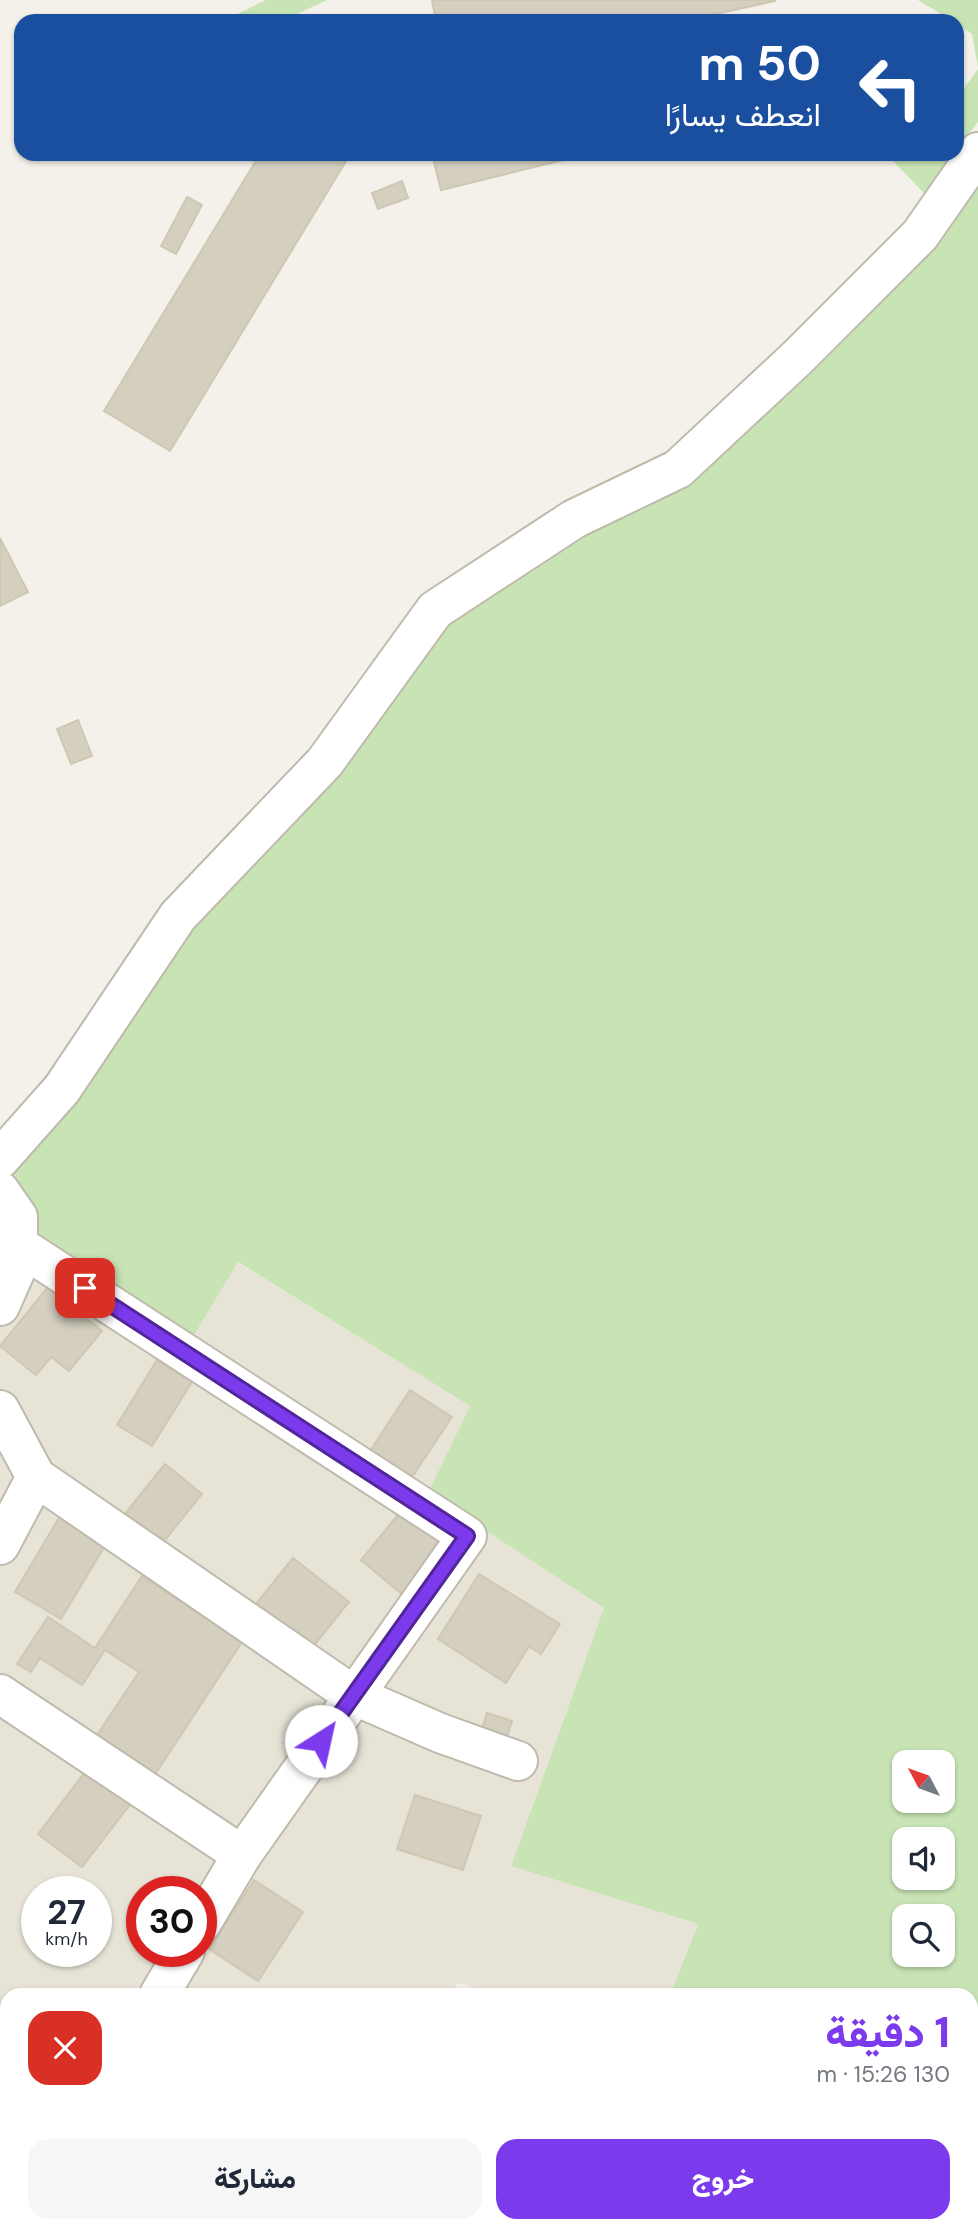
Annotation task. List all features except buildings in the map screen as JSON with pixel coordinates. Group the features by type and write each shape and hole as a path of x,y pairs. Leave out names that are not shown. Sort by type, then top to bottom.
{"street":[{"path":"0,1158 62,1089 178,916 325,762 435,610 574,519 678,469 797,358 920,235 978,152"},
{"path":"0,1191 18,1217 18,1265 0,1306"},
{"path":"18,1245 467,1536 242,1855 217,1897"},
{"path":"0,1410 36,1477 353,1695 440,1733 518,1761"},
{"path":"0,1545 36,1477"},
{"path":"0,1694 242,1855"},
{"path":"163,1988 176,1967"}],"shaded area":[{"path":"12,1169 31,1206 191,1341 237,1262 470,1406 428,1493 604,1608 511,1866 698,1924 673,1988 474,1988 457,1983 455,1988 0,1988 0,1176"}],"green space":[{"path":"266,0 327,0 297,14 237,14"},
{"path":"918,0 978,0 978,68 972,34 964,29 964,14 941,14"},
{"path":"978,69 978,122 964,140 964,88"},
{"path":"893,161 949,161 924,193"},
{"path":"978,187 978,1988 673,1988 698,1924 511,1866 604,1608 428,1493 470,1406 238,1262 190,1342 32,1239 31,1206 12,1169 187,925 452,619 935,245"}],"route":[{"path":"85,1288 467,1536 321,1741"}]}
